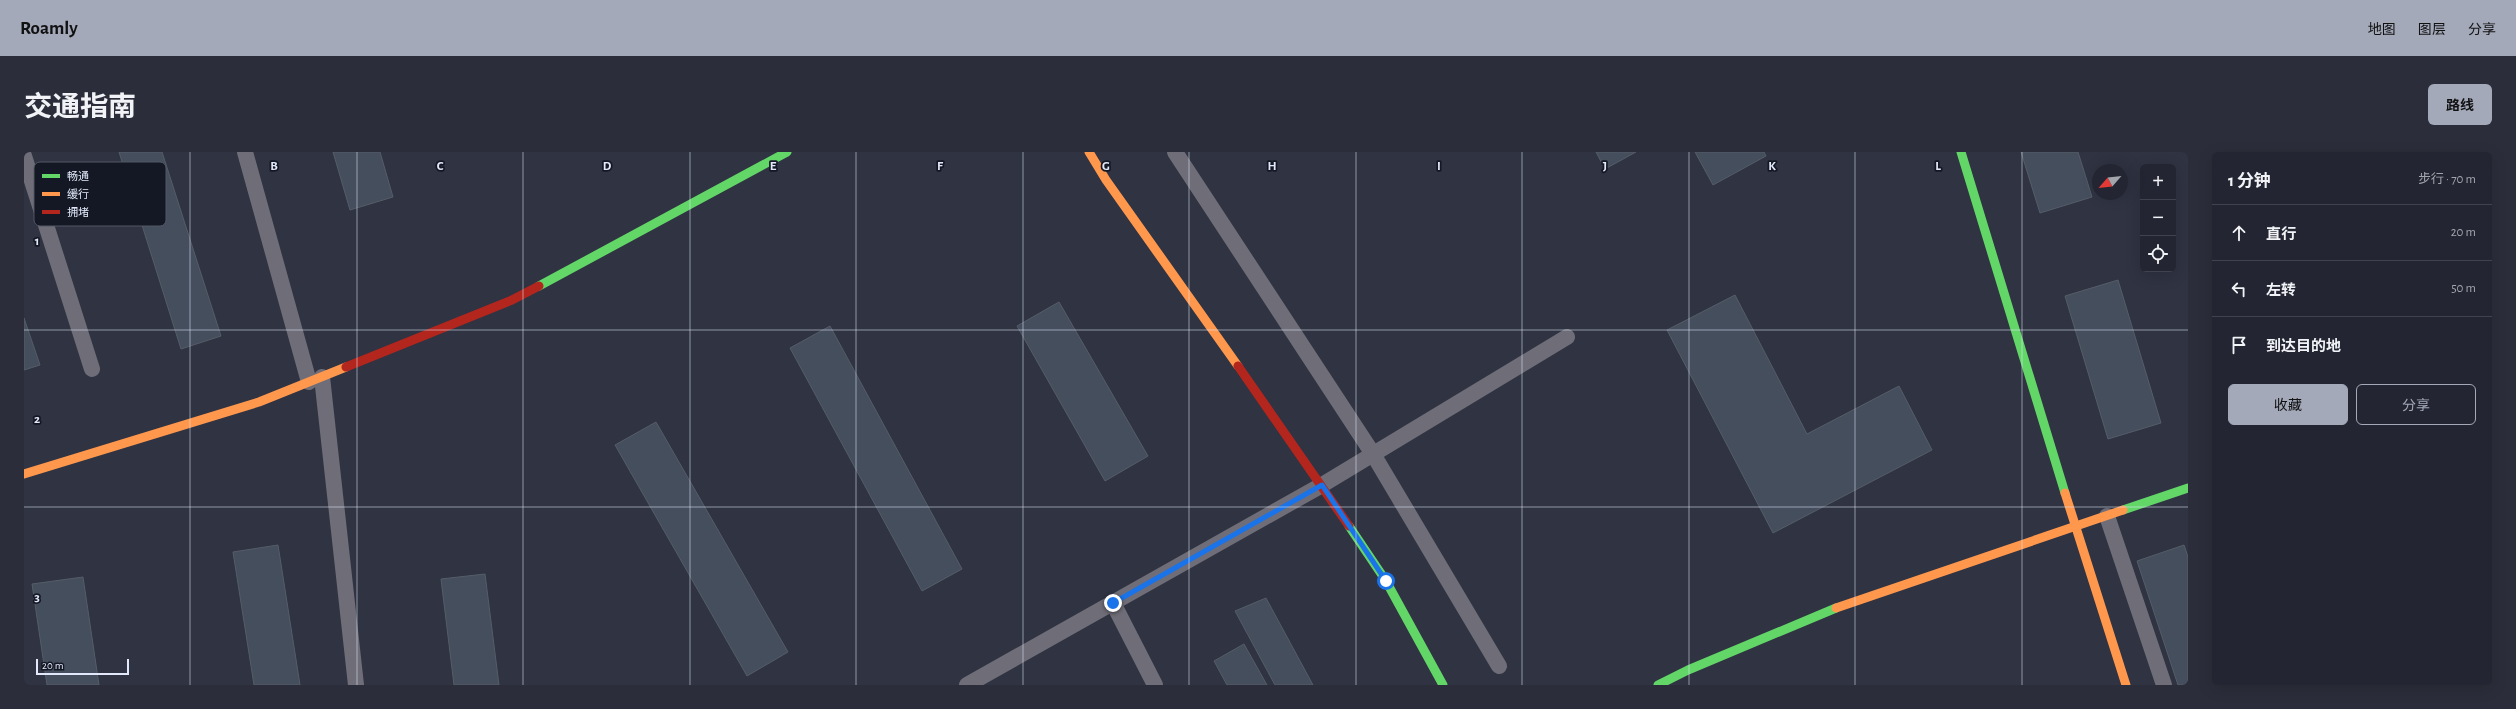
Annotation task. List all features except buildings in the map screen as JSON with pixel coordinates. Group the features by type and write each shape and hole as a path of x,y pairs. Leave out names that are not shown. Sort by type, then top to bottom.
{"street":[{"path":"24,474 259,402 512,300 787,152"},
{"path":"1089,152 1106,180 1322,485 1386,581 1443,685"},
{"path":"1961,152 2075,525 2126,685"},
{"path":"1658,685 1688,670 1839,608 2075,525 2188,488"}],"lane":[{"path":"245,152 315,380 356,685"},
{"path":"1175,152 1373,454 1499,666"},
{"path":"24,156 34,187"},
{"path":"46,226 92,369"},
{"path":"967,685 1322,485 1567,337"},
{"path":"2106,516 2164,685"},
{"path":"1113,603 1155,685"}],"traffic: fast":[{"path":"539,286 787,152"},
{"path":"1961,152 2065,493"},
{"path":"2123,510 2188,488"},
{"path":"1349,526 1386,581 1443,685"},
{"path":"1658,685 1688,670 1836,608"}],"traffic: slow":[{"path":"1089,152 1106,180 1238,366"},
{"path":"24,474 259,402 346,367"},
{"path":"2065,493 2126,685"},
{"path":"1836,608 2123,510"}],"traffic: jam":[{"path":"346,367 512,300 539,286"},
{"path":"1238,366 1349,526"}],"route":[{"path":"1113,603 1322,485 1386,581"}]}
